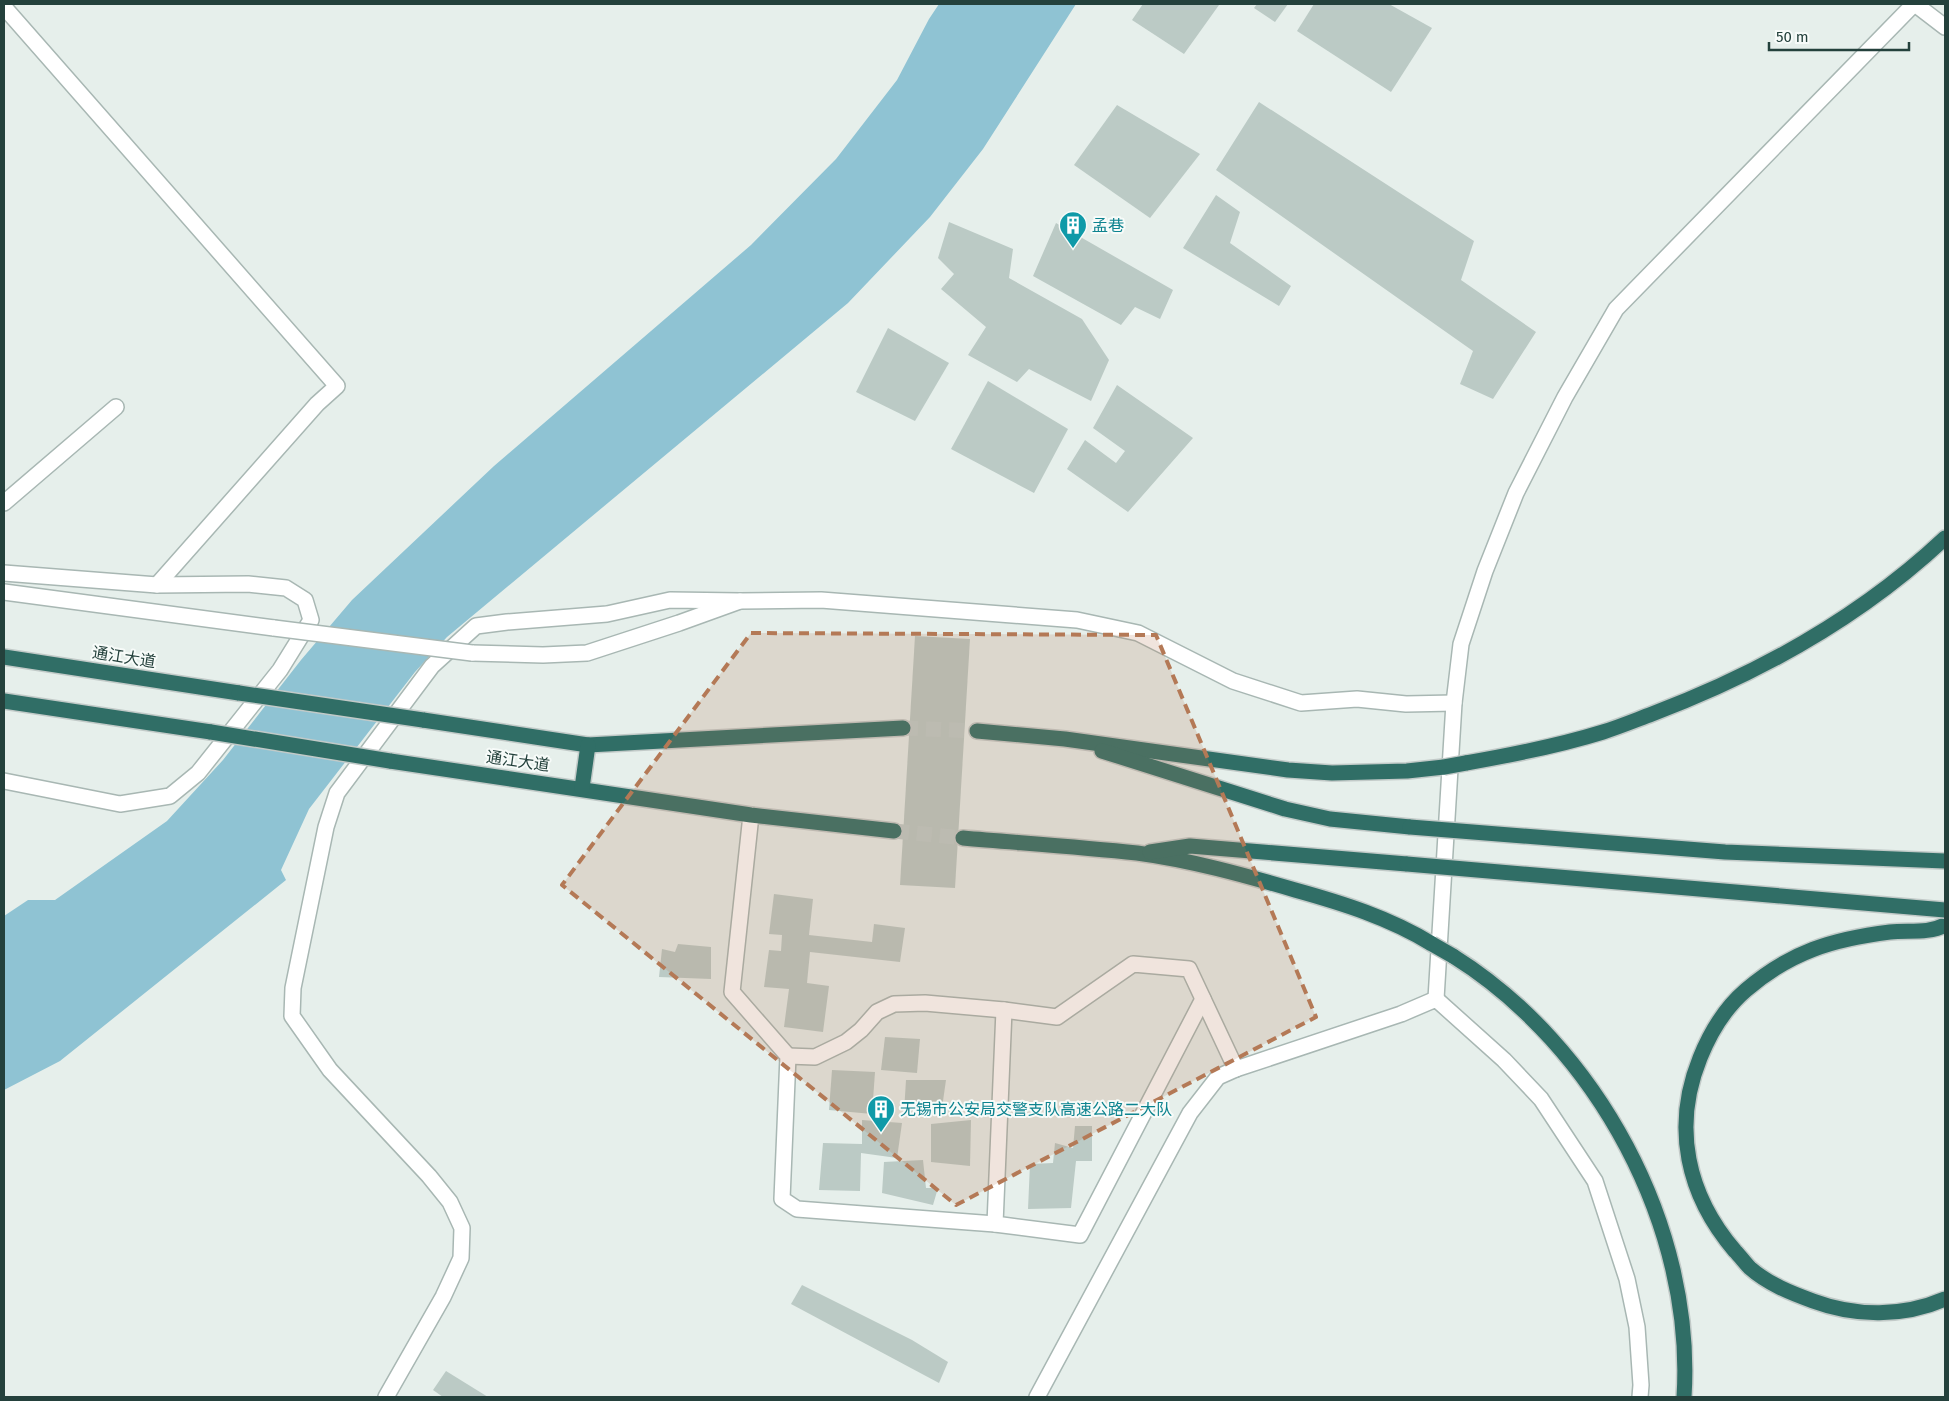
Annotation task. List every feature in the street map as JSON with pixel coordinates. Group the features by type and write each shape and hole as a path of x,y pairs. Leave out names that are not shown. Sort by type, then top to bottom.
{"highway":[{"path":"978,731 1065,739 1288,770 1332,774 1407,771 1466,764 1515,755 1603,732 1684,702 1770,662 1848,614 1921,561 1945,538"},
{"name":"通江大道","path":"4,657 588,745 903,728"},
{"name":"通江大道","path":"4,701 751,815 894,831"},
{"path":"1065,739 1285,810 1330,819 1725,852 1945,861"},
{"path":"582,788 588,745"},
{"path":"963,838 1138,854 1260,880 1369,913 1432,944 1470,967 1526,1013 1581,1073 1621,1135 1657,1212 1677,1285 1686,1371 1684,1397"},
{"path":"1138,854 1190,846 1945,910"},
{"path":"1945,926 1934,931 1898,932 1833,942 1801,954 1770,971 1744,991 1725,1012 1706,1041 1688,1096 1686,1123 1690,1169 1700,1198 1722,1235 1750,1268 1781,1289 1831,1308 1862,1313 1896,1313 1928,1306 1945,1299"}],"street":[{"path":"1436,999 1454,703 1461,644 1485,571 1516,494 1565,397 1616,309 1915,4 1945,27"},
{"path":"4,7 337,386 317,404 157,585"},
{"path":"4,504 116,407"},
{"path":"4,573 157,585 248,584 286,588 305,600 311,620 280,670 198,773 170,796 120,804 4,781"},
{"path":"4,592 472,653 543,655 588,653 740,601"},
{"path":"386,1397 443,1297 461,1258 462,1228 450,1202 429,1176 330,1070 292,1016 292,988 326,827 338,793 432,666 476,626 607,614 670,600 821,600 1077,620 1138,633 1233,681 1301,704 1356,699 1406,704 1454,703"},
{"path":"751,815 732,992 788,1056 782,1199 797,1209 995,1224 1080,1235 1203,999"},
{"path":"788,1056 815,1057 846,1042 861,1030 877,1012 894,1004 925,1003 1057,1017 1133,964 1189,970 1236,1069"},
{"path":"1037,1397 1190,1113 1218,1077 1236,1069 1402,1014 1436,999"},
{"path":"1436,999 1504,1060 1541,1099 1595,1181 1626,1280 1637,1327 1641,1385 1640,1397"},
{"path":"995,1224 1004,1010"}],"highlighted area":[{"path":"751,633 1156,635 1316,1017 956,1205 562,885"}],"water":[{"path":"939,4 1076,4 983,149 930,217 848,303 447,637 415,672 309,809 281,870 286,880 60,1061 4,1090 4,916 28,900 55,900 167,821 223,760 301,660 352,600 494,466 751,245 836,159 897,80"}],"building":[{"path":"1143,4 1219,5 1184,54 1132,20"},
{"path":"1257,4 1288,4 1275,22 1254,8"},
{"path":"1314,4 1389,4 1432,28 1391,92 1297,31"},
{"path":"1259,102 1474,241 1461,280 1536,332 1493,399 1460,384 1473,351 1216,170"},
{"path":"1117,105 1200,154 1150,218 1074,165"},
{"path":"1216,195 1240,212 1230,243 1291,286 1279,306 1183,248"},
{"path":"949,222 1013,249 1009,278 1082,319 1109,360 1091,401 1029,369 1017,382 968,355 986,327 941,289 954,274 938,258"},
{"name":"孟巷","path":"1056,223 1173,290 1160,319 1135,307 1121,325 1033,276"},
{"path":"888,328 949,363 915,421 856,392"},
{"path":"988,381 1068,429 1034,493 951,449"},
{"path":"1117,385 1193,438 1128,512 1067,469 1085,440 1116,463 1125,451 1093,428"},
{"path":"915,636 970,639 955,888 900,885"},
{"path":"774,894 813,899 809,935 872,942 874,924 905,928 900,962 810,952 807,983 829,986 823,1032 784,1027 789,989 764,987 769,950 781,951 782,935 769,934"},
{"path":"678,944 711,947 711,979 659,977 662,949 675,952"},
{"path":"885,1037 920,1039 917,1073 881,1070"},
{"path":"832,1070 875,1072 872,1114 829,1110"},
{"path":"906,1080 946,1080 941,1115 904,1112"},
{"path":"862,1120 902,1123 897,1158 861,1153 860,1191 819,1190 823,1143 862,1144"},
{"path":"971,1120 970,1166 931,1162 931,1124"},
{"path":"1075,1126 1092,1126 1092,1161 1076,1161 1071,1208 1028,1209 1030,1164 1053,1163 1055,1143 1073,1148"},
{"path":"923,1160 926,1188 938,1188 933,1205 882,1193 884,1162"},
{"path":"802,1285 912,1340 948,1362 939,1383 791,1304"},
{"path":"446,1371 488,1397 443,1397 433,1390"}],"tunnel":[{"path":"903,728 977,731"},
{"path":"894,831 963,838"}],"place":[{"name":"孟巷","path":"1073,249"},
{"name":"无锡市公安局交警支队高速公路二大队","path":"881,1133"}]}
